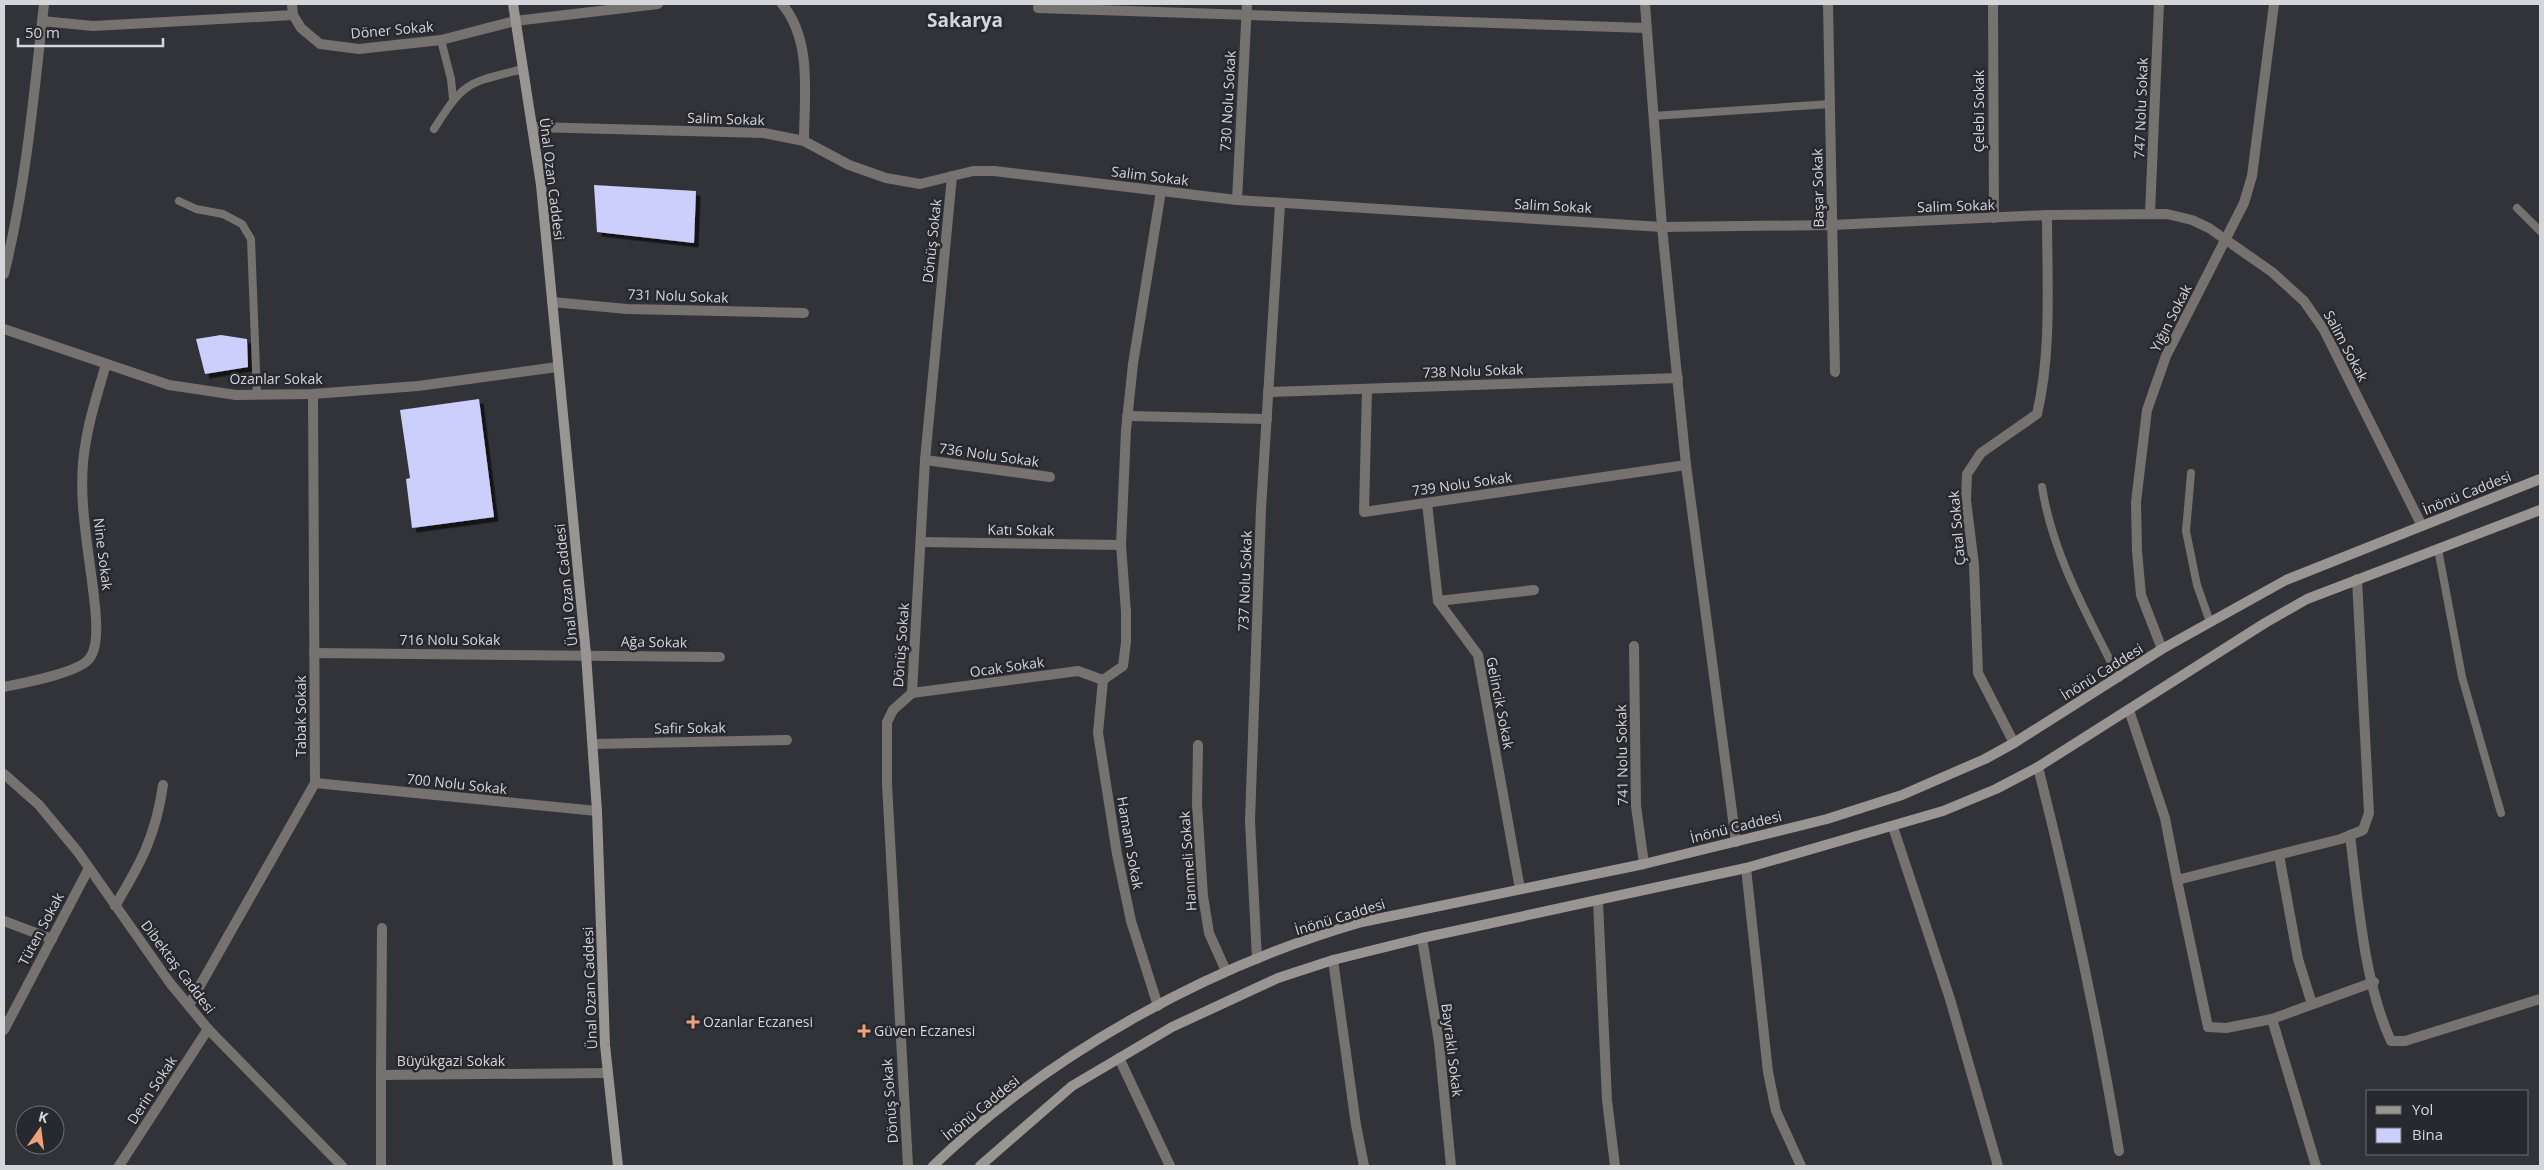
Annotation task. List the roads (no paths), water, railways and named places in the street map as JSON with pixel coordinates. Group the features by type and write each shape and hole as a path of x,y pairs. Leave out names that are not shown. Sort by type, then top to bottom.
{"main road":[{"name":"Ünal Ozan Caddesi","path":"513,4 541,185 586,654 597,811 605,1045 618,1166"},
{"name":"İnönü Caddesi","path":"934,1166 1012,1097 1074,1054 1158,1006 1226,972 1257,959 1362,922 1644,864 1827,819 1902,795 1985,759 2014,743 2162,650 2286,580 2540,479"},
{"path":"980,1166 1072,1086 1172,1027 1278,978 1332,960 1422,938 1746,868 1943,811 1996,789 2038,767 2265,623 2307,599 2357,578 2540,510"}],"street":[{"path":"4,274 8,241 31,121 44,4"},
{"name":"Döner Sokak","path":"292,4 294,15 310,37 320,44 334,48 359,49 442,40 515,21 658,4"},
{"path":"782,4 796,28 806,72 804,141"},
{"name":"730 Nolu Sokak","path":"1237,200 1247,4"},
{"path":"1644,4 1662,227 1686,465 1736,842"},
{"name":"Başar Sokak","path":"1828,4 1835,372"},
{"name":"Çelebi Sokak","path":"1993,4 1994,218"},
{"name":"747 Nolu Sokak","path":"2150,214 2159,4"},
{"name":"Yığın Sokak","path":"2162,650 2141,595 2137,551 2136,502 2147,410 2166,356 2244,203 2252,176 2274,4"},
{"path":"1038,8 1646,28"},
{"path":"42,21 93,26 294,15"},
{"name":"Salim Sokak","path":"532,127 764,133 804,141 849,165 886,178 920,184 972,171 994,172 1280,204 1662,227 1832,225 2047,215 2167,214 2192,220 2208,228 2272,272 2297,295 2324,330 2422,526"},
{"name":"Dönüş Sokak","path":"908,1166 887,784 886,732 889,714 912,694 925,460 952,176"},
{"path":"1103,680 1123,666 1126,642 1121,545 1127,416 1133,364 1161,191"},
{"name":"737 Nolu Sokak","path":"1257,959 1250,820 1268,392 1280,204"},
{"name":"Çatal Sokak","path":"2014,743 1978,673 1974,565 1966,500 1967,474 1981,454 2037,414 2042,393 2048,304 2047,215"},
{"name":"731 Nolu Sokak","path":"552,302 627,309 804,313"},
{"name":"Ozanlar Sokak","path":"4,329 169,386 236,395 313,394 418,386 557,367"},
{"name":"Nine Sokak","path":"4,687 43,679 82,665 89,660 93,652 96,614 82,482 86,441 106,364"},
{"name":"738 Nolu Sokak","path":"1268,392 1678,378"},
{"name":"739 Nolu Sokak","path":"1367,389 1364,512 1686,465"},
{"name":"Tabak Sokak","path":"313,394 315,783"},
{"path":"1127,416 1267,419"},
{"name":"736 Nolu Sokak","path":"925,460 1050,477"},
{"name":"Gelincik Sokak","path":"1426,503 1438,601 1478,655 1520,889"},
{"name":"Katı Sokak","path":"921,542 1121,545"},
{"path":"2177,880 2279,855 2363,830 2368,813 2357,578"},
{"path":"1438,601 1534,590"},
{"name":"741 Nolu Sokak","path":"1634,646 1636,806 1644,864"},
{"name":"716 Nolu Sokak","path":"314,653 586,654"},
{"name":"Ağa Sokak","path":"586,654 720,657"},
{"name":"Ocak Sokak","path":"912,694 1078,671 1103,680"},
{"name":"Hamam Sokak","path":"1103,680 1098,732 1116,854 1131,921 1158,1006"},
{"path":"2129,710 2165,818 2208,1027 2226,1028 2272,1019 2374,982"},
{"name":"Safir Sokak","path":"593,744 787,740"},
{"name":"Hanımeli Sokak","path":"1198,745 1197,804 1203,896 1209,933 1226,972"},
{"path":"2038,767 2105,1064 2119,1151"},
{"name":"Dibektaş Caddesi","path":"4,774 40,805 89,868 170,983 208,1029 338,1165"},
{"path":"189,1005 315,783"},
{"name":"700 Nolu Sokak","path":"315,783 597,811"},
{"path":"115,906 142,860 159,812 163,785"},
{"path":"1893,827 1950,1000 1998,1166"},
{"path":"2350,835 2362,928 2382,1021 2391,1041 2396,1043 2540,999"},
{"path":"2279,855 2298,959 2312,1004"},
{"name":"Tüten Sokak","path":"4,1030 89,868"},
{"path":"1746,868 1768,1072 1776,1112 1801,1166"},
{"path":"1598,901 1607,1100 1614,1166"},
{"path":"4,921 52,939"},
{"name":"Büyükgazi Sokak","path":"382,928 381,1075 608,1074"},
{"name":"Bayraklı Sokak","path":"1422,938 1439,1042 1451,1166"},
{"path":"1332,960 1356,1125 1364,1166"},
{"path":"2272,1019 2316,1166"},
{"name":"Derin Sokak","path":"120,1166 208,1029"},
{"path":"1119,1058 1170,1166"},
{"path":"381,1075 381,1166"}],"lane":[{"path":"442,40 451,79 453,99"},
{"path":"434,128 453,99 475,81 522,69"},
{"path":"1653,116 1830,104"},
{"path":"179,201 196,209 223,214 242,224 251,239 257,394"},
{"path":"2518,208 2540,231"},
{"path":"2191,473 2186,531 2197,585 2210,622"},
{"path":"2042,487 2045,509 2069,580 2119,678"},
{"path":"2438,549 2462,677 2501,813"}],"place":[{"name":"Ozanlar Eczanesi","path":"693,1022"},
{"name":"Güven Eczanesi","path":"864,1031"}],"district":[{"name":"Sakarya","path":"965,20"}]}
